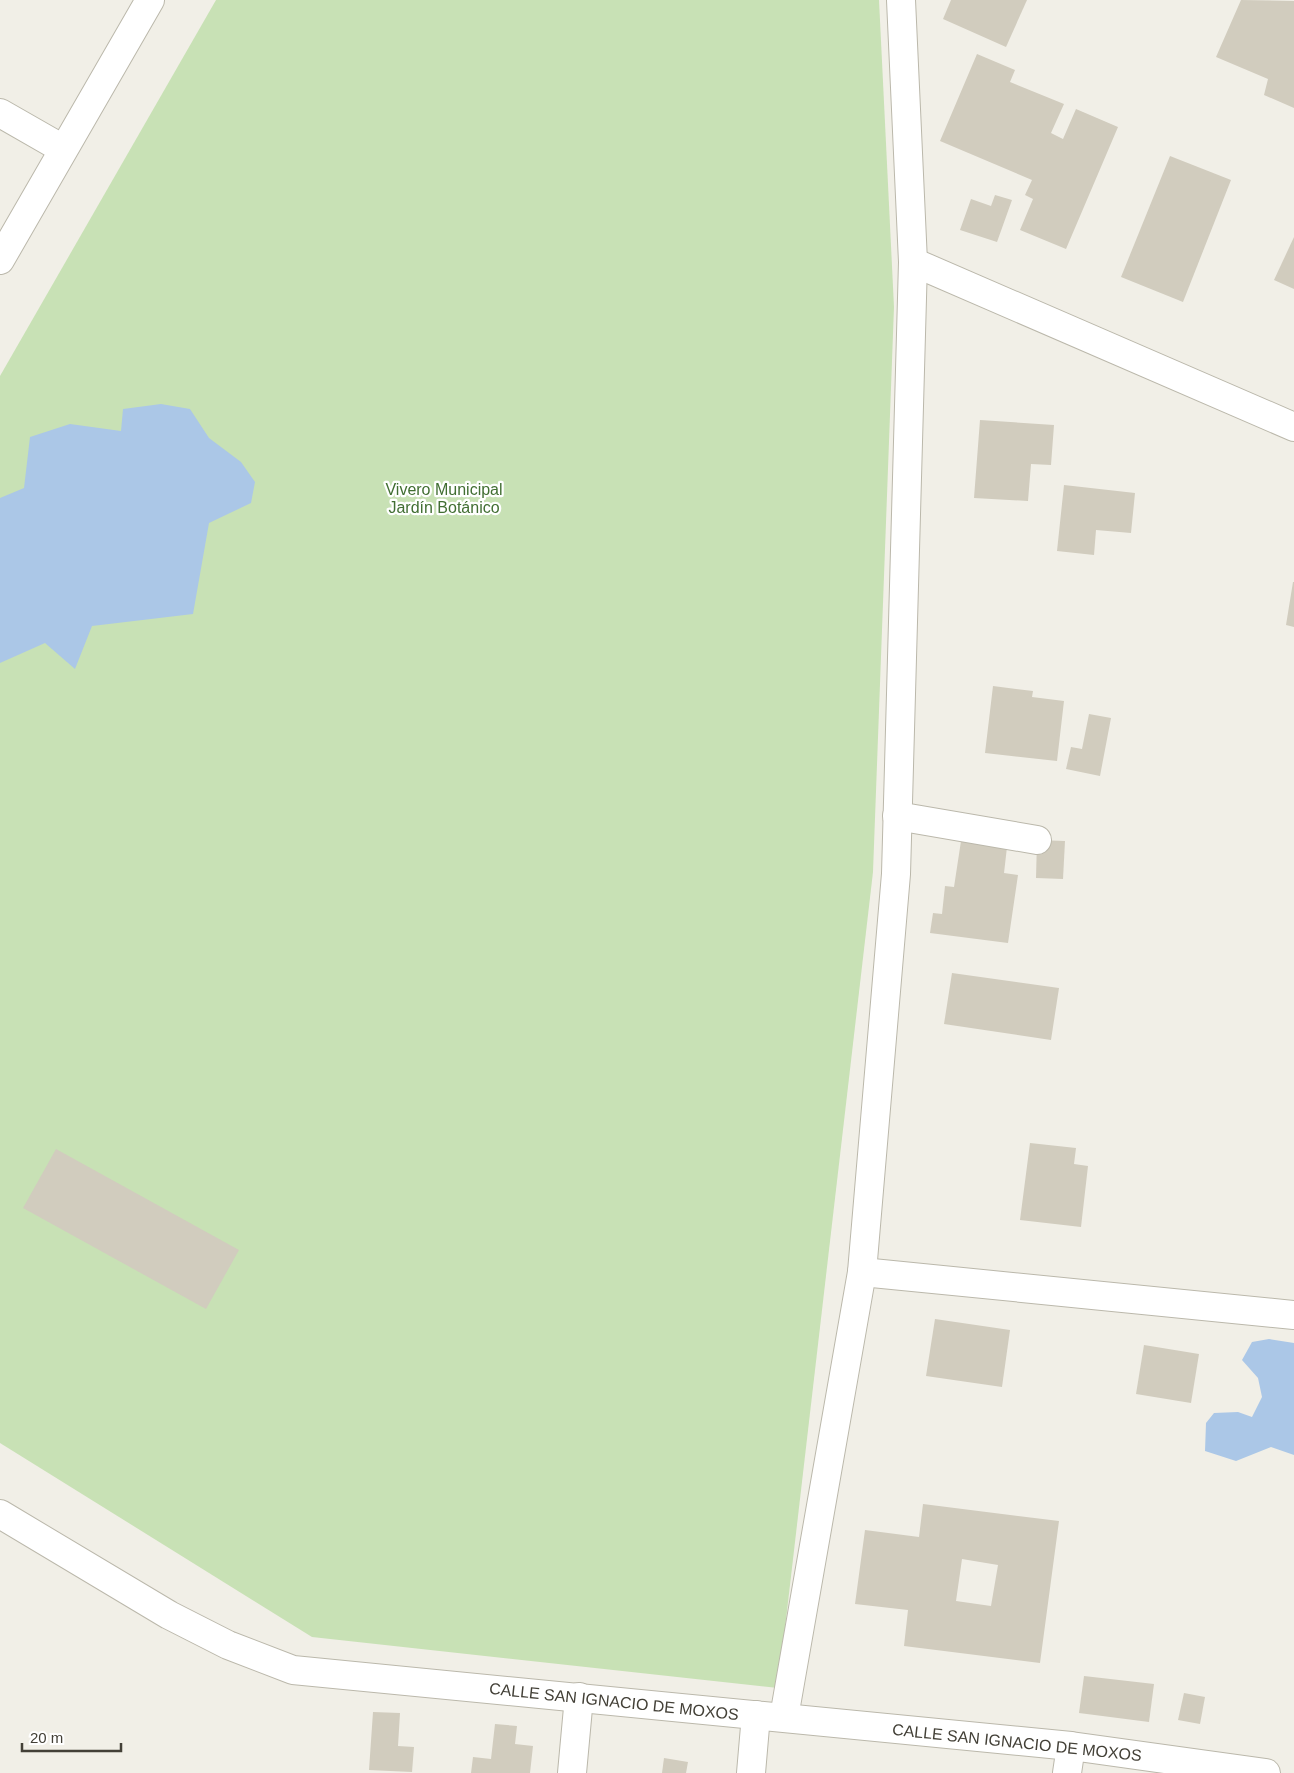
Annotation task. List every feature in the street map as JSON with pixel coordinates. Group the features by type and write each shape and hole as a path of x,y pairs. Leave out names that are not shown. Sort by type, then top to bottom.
{"street":[{"path":"0,260 150,0"},
{"path":"784,1717 862,1272 895,883 913,262 901,0"},
{"path":"0,113 63,149"},
{"path":"913,262 1294,427"},
{"path":"897,816 1037,840"},
{"path":"862,1272 1294,1315"},
{"name":"CALLE SAN IGNACIO DE MOXOS","path":"0,1514 169,1615 228,1645 293,1670 1071,1746 1266,1773"},
{"path":"572,1773 579,1698"},
{"path":"751,1773 756,1715"},
{"path":"1068,1773 1071,1746"}],"green space":[{"name":"Vivero Municipal Jardín Botánico","path":"216,0 879,0 894,307 873,872 778,1688 312,1637 0,1443 0,376"}],"water":[{"path":"161,404 190,409 209,438 241,462 255,482 251,503 209,523 193,614 92,626 75,669 45,643 0,663 0,498 24,488 30,437 70,424 121,431 123,409"},
{"path":"1269,1339 1294,1343 1294,1455 1271,1447 1236,1461 1205,1451 1206,1423 1214,1413 1238,1412 1252,1417 1262,1397 1258,1378 1242,1360 1252,1342"}],"building":[{"path":"951,0 1027,0 1006,47 943,19"},
{"path":"1241,0 1294,1 1294,108 1264,95 1268,79 1216,57"},
{"path":"977,54 1015,70 1010,82 1064,104 1051,133 1063,139 1076,109 1118,127 1066,249 1020,230 1033,199 1025,195 1032,180 940,141"},
{"path":"1170,156 1231,180 1183,302 1121,277"},
{"path":"995,195 1012,200 997,242 960,230 971,199 991,206"},
{"path":"1294,237 1294,289 1274,280"},
{"path":"980,420 1054,425 1051,465 1031,464 1028,501 974,498"},
{"path":"1064,485 1135,493 1131,533 1096,530 1094,555 1057,551"},
{"path":"1294,582 1294,627 1286,625"},
{"path":"993,686 1033,691 1032,697 1064,701 1057,761 985,753"},
{"path":"1089,714 1111,718 1100,776 1066,769 1071,747 1082,749"},
{"path":"1037,840 1065,841 1063,879 1036,878"},
{"path":"961,841 1007,847 1004,873 1018,875 1008,943 930,933 933,913 942,914 945,886 954,887"},
{"path":"952,973 1059,988 1051,1040 944,1024"},
{"path":"1030,1143 1076,1148 1074,1164 1088,1166 1081,1227 1020,1220"},
{"path":"56,1149 239,1250 206,1309 23,1208"},
{"path":"935,1319 1010,1330 1002,1387 926,1376"},
{"path":"1144,1345 1199,1354 1191,1403 1136,1394"},
{"path":"923,1504 1059,1521 1040,1663 904,1646 908,1610 855,1604 865,1530 919,1537","holes":["962,1559 998,1565 991,1606 956,1601"]},
{"path":"1084,1676 1154,1684 1149,1722 1079,1713"},
{"path":"1184,1693 1205,1697 1200,1724 1178,1720"},
{"path":"373,1712 400,1713 398,1746 414,1747 412,1772 369,1770"},
{"path":"495,1724 517,1726 515,1744 533,1746 530,1773 471,1773 473,1757 491,1759"},
{"path":"664,1758 688,1762 686,1773 662,1773"}]}
